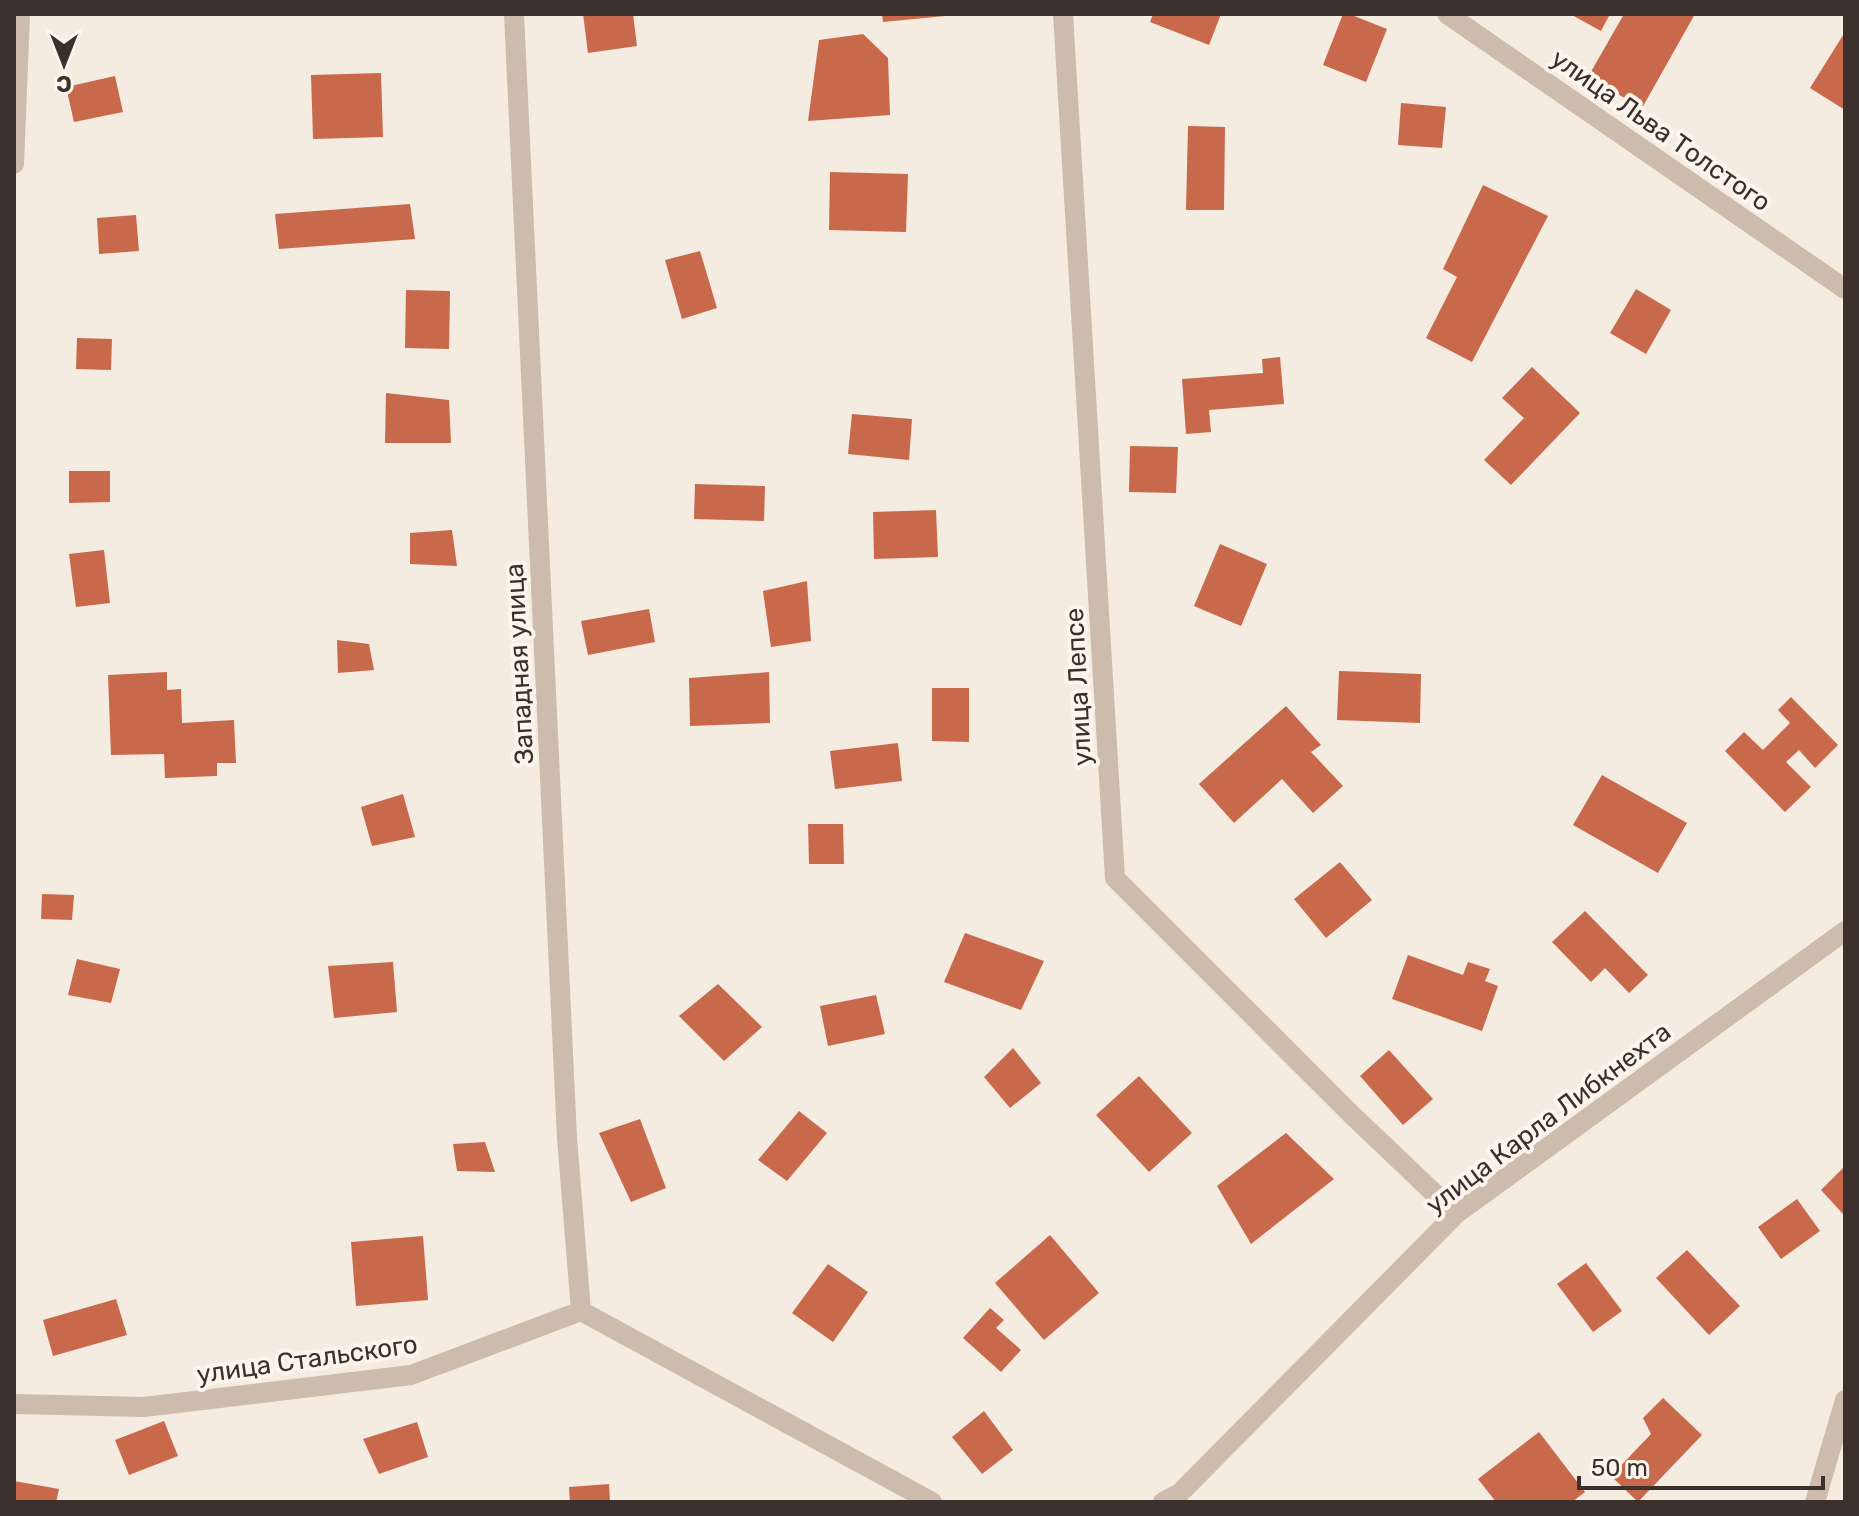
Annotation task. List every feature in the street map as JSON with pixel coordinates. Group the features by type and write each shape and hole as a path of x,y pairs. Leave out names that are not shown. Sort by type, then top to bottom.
{"street":[{"path":"14,164 20,14"},
{"name":"Западная улица","path":"514,14 567,1138 581,1311"},
{"name":"улица Лепсе","path":"1063,14 1115,878 1352,1115 1456,1214"},
{"name":"улица Льва Толстого","path":"1447,14 1845,289"},
{"name":"улица Карла Либкнехта","path":"1163,1502 1180,1493 1456,1214 1845,931"},
{"path":"581,1311 932,1502"},
{"name":"улица Стальского","path":"14,1404 144,1407 411,1375 581,1311"},
{"path":"1815,1502 1845,1400"}],"building":[{"path":"583,14 633,14 637,46 588,53"},
{"path":"882,14 945,14 945,16 883,22"},
{"path":"1153,14 1221,14 1209,45 1150,22"},
{"path":"1343,14 1387,29 1366,82 1323,65"},
{"path":"1570,14 1610,14 1601,31"},
{"path":"1624,14 1695,14 1642,108 1588,77"},
{"path":"1845,32 1845,110 1810,88"},
{"path":"863,34 888,58 890,115 808,121 819,40"},
{"path":"381,73 383,137 313,139 311,75"},
{"path":"115,76 123,112 74,122 66,87"},
{"path":"1401,103 1446,107 1442,148 1398,145"},
{"path":"1188,126 1225,127 1224,210 1186,210"},
{"path":"830,172 908,174 906,232 829,230"},
{"path":"1483,185 1548,216 1472,362 1426,338 1457,277 1443,269"},
{"path":"410,204 415,239 279,249 275,214"},
{"path":"136,215 139,251 99,254 97,218"},
{"path":"700,251 717,308 682,319 665,260"},
{"path":"1636,289 1671,310 1646,354 1610,333"},
{"path":"406,290 450,291 449,349 405,348"},
{"path":"77,338 112,339 111,370 76,369"},
{"path":"1280,357 1284,404 1209,410 1211,432 1186,434 1182,379 1263,373 1262,359"},
{"path":"1532,367 1580,413 1511,485 1484,460 1524,418 1502,398"},
{"path":"386,393 449,400 451,443 385,443"},
{"path":"852,414 912,419 909,460 848,454"},
{"path":"1130,446 1178,447 1176,493 1129,492"},
{"path":"69,471 110,471 110,502 69,503"},
{"path":"695,484 765,486 764,521 694,519"},
{"path":"936,510 938,557 874,559 873,512"},
{"path":"452,530 457,566 410,564 410,533"},
{"path":"1220,544 1267,564 1241,626 1194,606"},
{"path":"104,550 110,603 76,607 69,554"},
{"path":"807,581 811,641 771,647 763,591"},
{"path":"649,609 655,642 588,655 581,621"},
{"path":"337,640 369,644 374,670 338,673"},
{"path":"1339,671 1421,674 1420,723 1337,720"},
{"path":"167,672 167,690 181,689 182,723 234,720 236,763 217,763 217,776 165,778 164,754 111,755 108,675"},
{"path":"769,672 770,723 690,726 689,678"},
{"path":"932,688 969,688 969,742 932,741"},
{"path":"1791,697 1838,745 1815,768 1799,750 1786,762 1811,787 1785,812 1725,751 1744,732 1763,750 1790,723 1778,710"},
{"path":"1286,706 1321,745 1311,752 1343,786 1313,813 1282,779 1234,823 1199,784"},
{"path":"898,743 902,781 835,789 830,751"},
{"path":"1602,775 1687,823 1658,873 1573,825"},
{"path":"403,794 415,837 372,846 361,807"},
{"path":"808,824 843,824 844,864 809,864"},
{"path":"1340,862 1372,900 1326,938 1294,899"},
{"path":"42,894 74,895 72,920 41,919"},
{"path":"1585,911 1648,975 1629,993 1605,968 1591,982 1552,942"},
{"path":"965,933 1044,961 1021,1010 944,982"},
{"path":"1408,955 1463,975 1468,962 1490,969 1485,981 1498,986 1482,1031 1392,999"},
{"path":"77,959 120,969 111,1003 68,995"},
{"path":"393,962 397,1012 334,1018 328,966"},
{"path":"718,984 762,1027 724,1061 679,1016"},
{"path":"876,995 885,1034 828,1046 820,1006"},
{"path":"1013,1048 1041,1083 1010,1108 984,1077"},
{"path":"1389,1050 1433,1099 1403,1125 1360,1076"},
{"path":"1139,1076 1192,1133 1149,1172 1096,1115"},
{"path":"799,1111 827,1133 787,1181 758,1160"},
{"path":"640,1119 666,1188 631,1202 599,1133"},
{"path":"1286,1133 1334,1179 1251,1244 1217,1186"},
{"path":"485,1142 495,1172 457,1171 453,1144"},
{"path":"1845,1166 1845,1212 1843,1214 1821,1190"},
{"path":"1797,1199 1820,1231 1781,1259 1758,1227"},
{"path":"1050,1235 1099,1293 1044,1340 995,1283"},
{"path":"423,1236 428,1300 356,1306 351,1242"},
{"path":"1687,1250 1740,1306 1709,1335 1656,1278"},
{"path":"1586,1263 1622,1311 1593,1332 1557,1284"},
{"path":"828,1264 868,1292 833,1342 792,1313"},
{"path":"116,1299 127,1335 53,1356 43,1320"},
{"path":"990,1308 1004,1320 996,1328 1021,1350 1001,1372 963,1338"},
{"path":"1663,1398 1702,1435 1638,1502 1611,1476 1651,1434 1643,1418"},
{"path":"984,1411 1013,1450 982,1474 952,1437"},
{"path":"164,1421 178,1456 129,1475 115,1440"},
{"path":"417,1422 428,1457 379,1474 363,1439"},
{"path":"1539,1432 1585,1492 1572,1502 1496,1502 1478,1479"},
{"path":"14,1481 59,1489 56,1502 14,1502"},
{"path":"609,1484 610,1502 570,1502 569,1487"}]}
